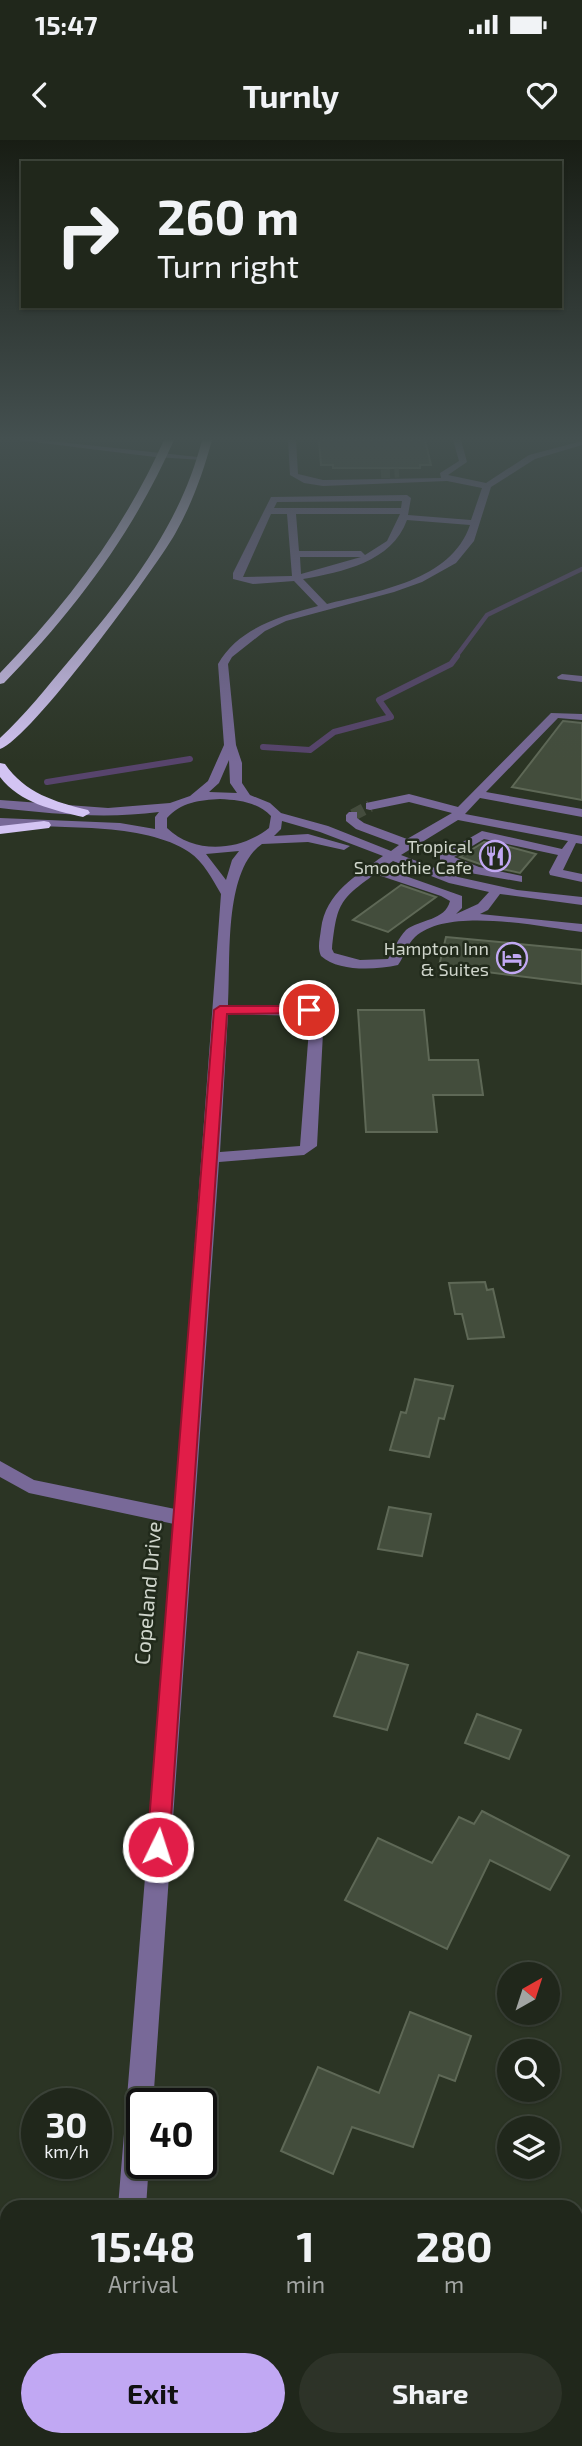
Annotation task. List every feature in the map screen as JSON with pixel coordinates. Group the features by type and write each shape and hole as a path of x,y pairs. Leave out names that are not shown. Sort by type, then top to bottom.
{"highway":[{"path":"0,680 44,636 86,584 110,548"},
{"path":"0,758 3,742 108,624 161,548"},
{"path":"0,767 8,780 32,797 83,813"},
{"path":"0,830 44,825"}],"street":[{"path":"250,548 238,573 238,579 297,579 353,563 385,548"},
{"path":"294,548 297,579 324,607"},
{"path":"246,798 236,783 236,763 230,745 223,664 228,655 261,629 324,607 391,590 435,572 461,554 464,548"},
{"path":"295,555 371,554"},
{"path":"562,677 582,679"},
{"path":"582,717 555,715 458,813 408,844 342,892 329,917 325,949 328,956 346,962 371,965 393,962 410,934 432,922 466,916 582,928"},
{"path":"194,798 213,783 230,745"},
{"path":"476,794 582,813"},
{"path":"165,835 159,823 165,811 173,806 194,798 220,795 246,798 266,805 276,817 324,829 454,880 497,890 582,901"},
{"path":"370,806 409,799 458,813 578,839"},
{"path":"0,804 83,813 173,806"},
{"path":"324,829 339,819 351,816 360,827 408,844"},
{"name":"Copeland Drive","path":"133,2200 211,1157 228,894 238,860 275,829 276,817"},
{"path":"0,822 120,827 165,835 191,847 205,859 228,894"},
{"path":"517,878 475,870 444,858 482,835 565,853"},
{"path":"191,847 229,849 257,842 308,838 392,857"},
{"path":"578,839 565,853 555,872 582,878"},
{"path":"374,869 457,899 455,908 445,918"},
{"path":"466,916 483,906 497,890"},
{"path":"211,1157 304,1150 309,1146 315,1012 220,1010"},
{"path":"0,1468 29,1486 183,1518"}],"building":[{"path":"563,721 582,723 582,800 512,787"},
{"name":"Tropical Smoothie Cafe","path":"484,842 536,854 520,873 460,857"},
{"path":"401,885 436,897 388,932 353,920"},
{"name":"Hampton Inn & Suites","path":"446,937 582,950 582,984 439,966"},
{"path":"358,1010 424,1010 429,1060 478,1060 483,1095 433,1095 437,1132 366,1132"},
{"path":"485,1282 487,1290 493,1289 504,1337 468,1339 462,1314 455,1314 449,1283"},
{"path":"415,1379 453,1386 444,1419 439,1418 429,1457 390,1450 401,1412 406,1413"},
{"path":"389,1507 431,1514 422,1556 378,1549"},
{"path":"358,1652 408,1665 387,1730 334,1716"},
{"path":"477,1714 521,1730 509,1759 465,1743"},
{"path":"482,1811 569,1856 550,1890 490,1860 447,1949 345,1900 378,1838 432,1863 459,1817 474,1824"},
{"path":"410,2012 471,2036 455,2081 439,2075 413,2147 352,2127 333,2174 281,2151 318,2067 379,2093"}],"waterway":[{"path":"455,658 487,615 582,569"},
{"path":"263,747 310,750 334,732 391,717 379,700 451,664 457,656"},
{"path":"47,782 190,759"}],"tunnel":[{"path":"353,815 370,806"}],"place":[{"name":"Tropical Smoothie Cafe","path":"495,856"},
{"name":"Hampton Inn & Suites","path":"512,958"}],"route":[{"path":"158,1847 220,1010 309,1010"}]}
